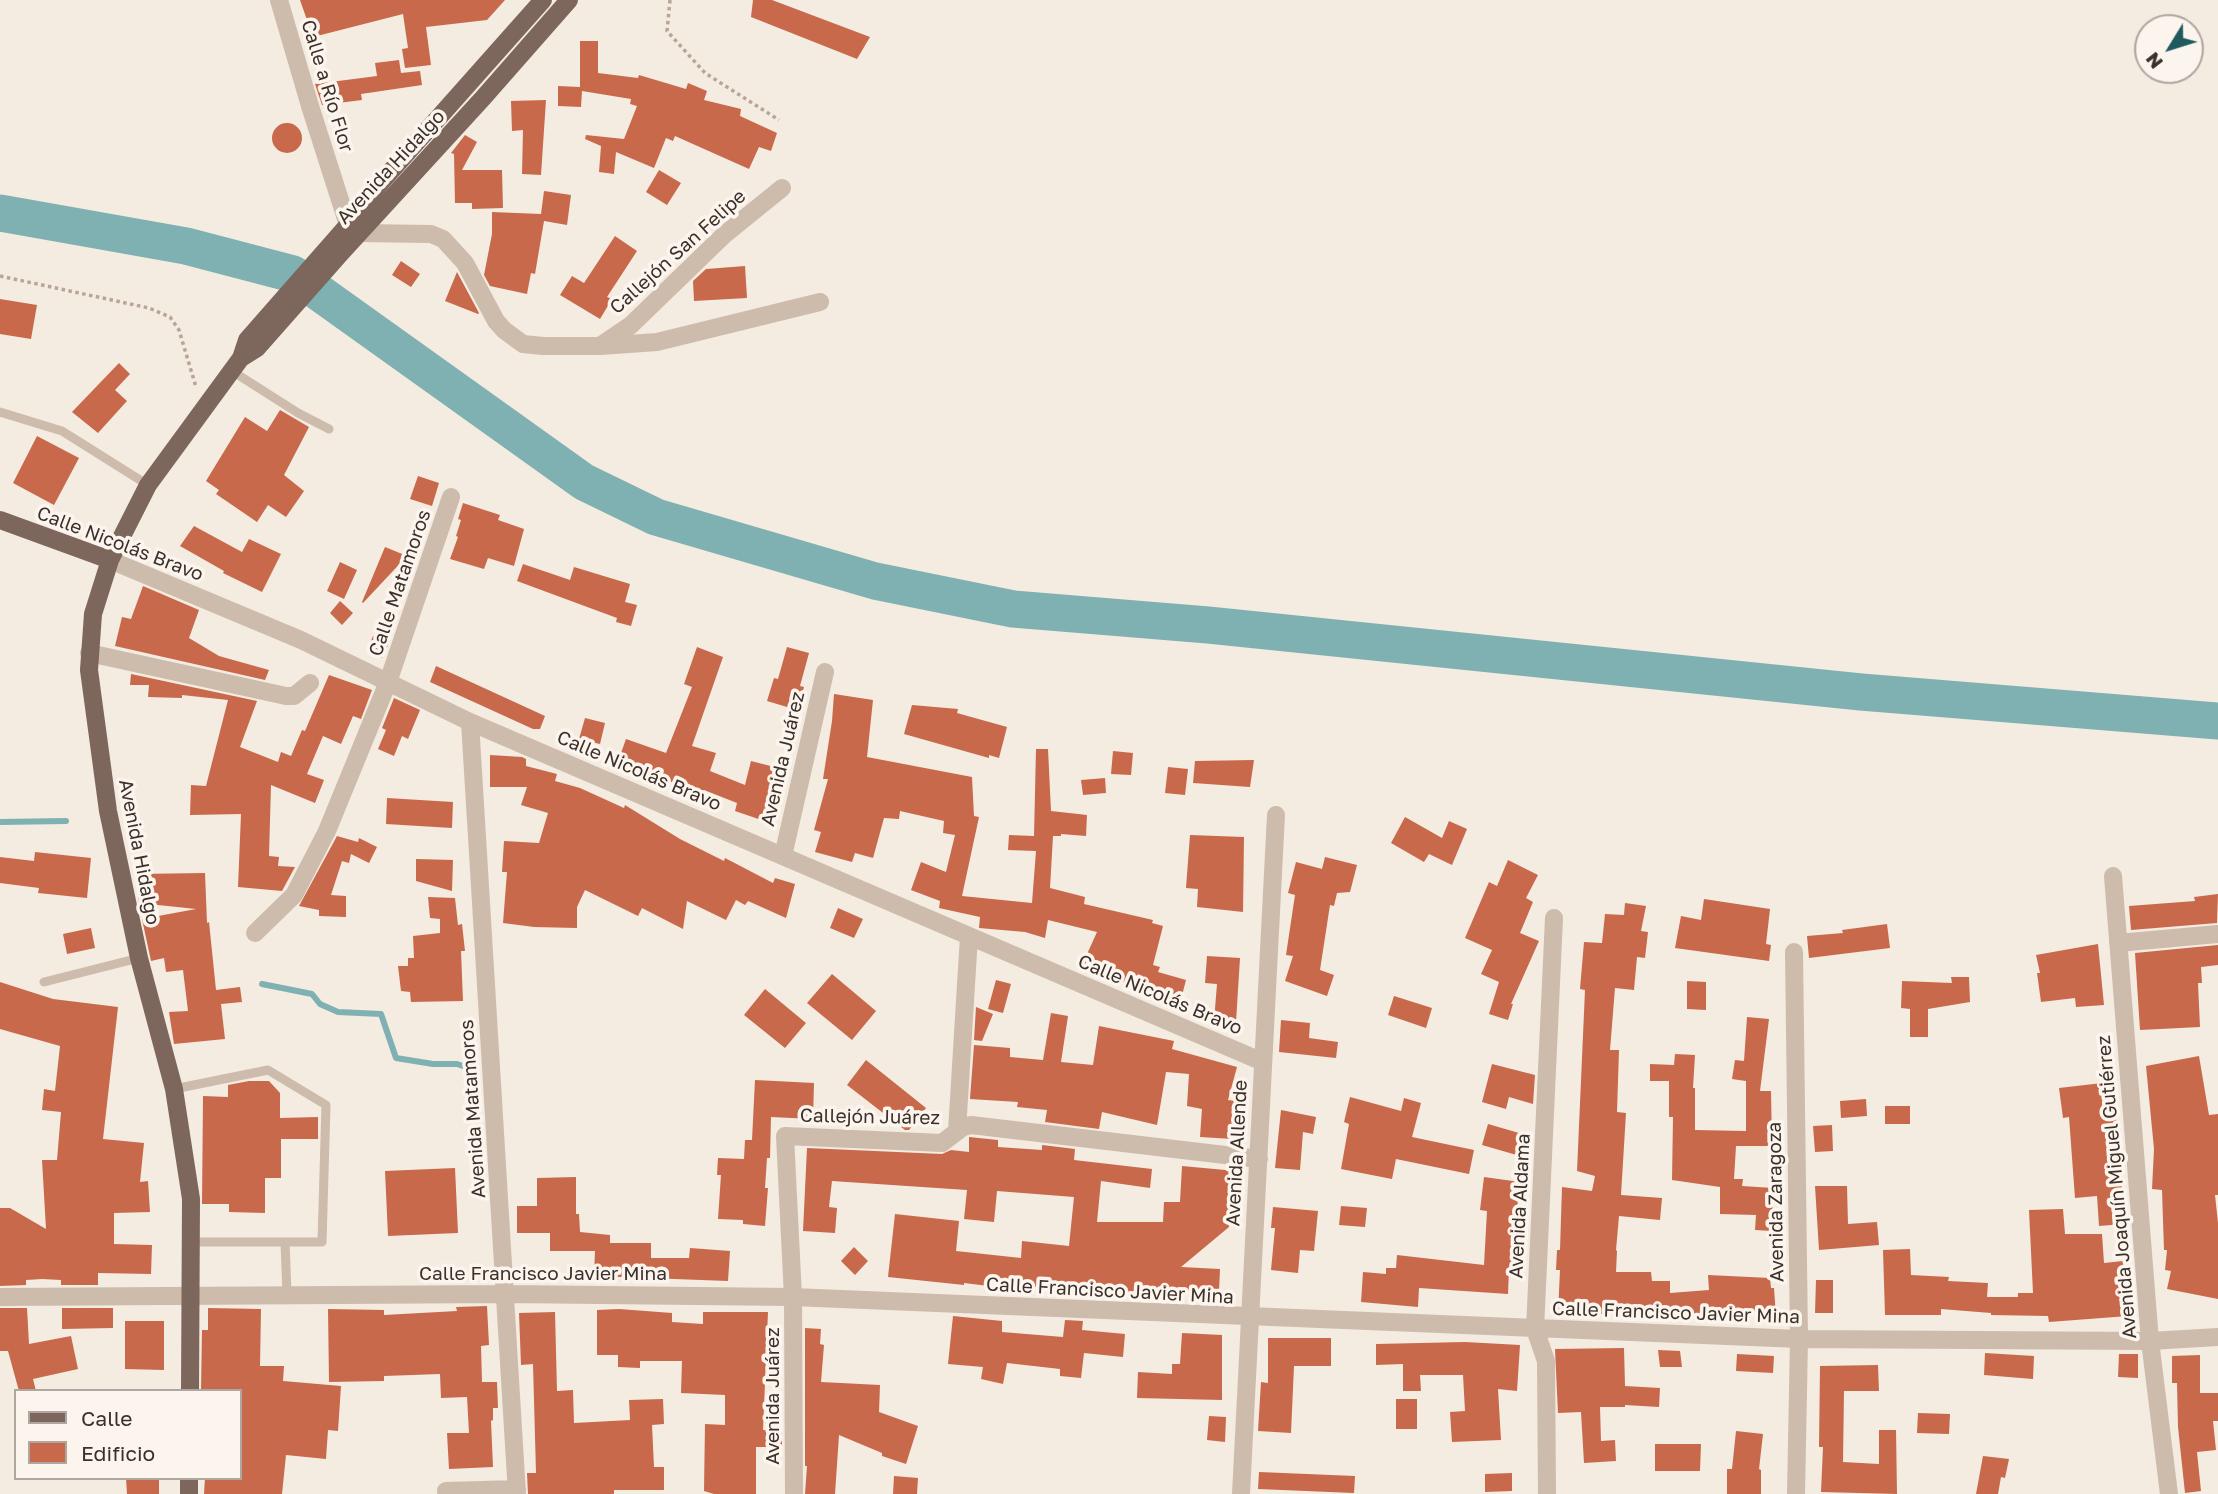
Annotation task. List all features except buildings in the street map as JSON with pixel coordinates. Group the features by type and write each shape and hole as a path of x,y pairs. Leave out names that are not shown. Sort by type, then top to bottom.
{"main road":[{"name":"Avenida Hidalgo","path":"354,229 368,197 543,0"},
{"name":"Avenida Hidalgo","path":"190,1389 191,1199 174,1089 139,958 108,811 94,717 89,653 93,614 110,560 148,485 236,364 335,249 483,98 569,0"},
{"name":"Calle Nicolás Bravo","path":"0,520 110,560"}],"street":[{"name":"Calle a Río Flor","path":"279,0 310,106 354,229"},
{"name":"Callejón San Felipe","path":"600,346 631,325 724,235 782,188"},
{"path":"354,229 431,234 443,239 465,263 496,321 523,344 600,346 657,341 820,302"},
{"name":"Calle Matamoros","path":"255,933 294,895 327,831 387,682 451,497"},
{"name":"Calle Nicolás Bravo","path":"110,560 301,640 470,722 1263,1062"},
{"path":"89,653 286,696 294,696 310,683"},
{"name":"Avenida Juárez","path":"783,856 825,672"},
{"name":"Avenida Matamoros","path":"470,722 517,1492"},
{"name":"Avenida Allende","path":"1241,1494 1276,815"},
{"name":"Avenida Joaquín Miguel Gutiérrez","path":"2112,877 2150,1341 2169,1494"},
{"name":"Avenida Aldama","path":"1547,1494 1546,1361 1535,1329 1554,918"},
{"path":"2118,943 2218,934"},
{"name":"Callejón Juárez","path":"793,1297 785,1136 942,1143 957,1131 969,936"},
{"name":"Avenida Zaragoza","path":"1794,951 1799,1339 1796,1494"},
{"path":"957,1131 971,1125 1259,1159"},
{"name":"Calle Francisco Javier Mina","path":"0,1297 505,1294 793,1297 1799,1339 2150,1341 2218,1337"},
{"name":"Avenida Juárez","path":"793,1297 794,1494"},
{"path":"446,1491 517,1492"}],"lane":[{"path":"236,364 298,413 329,429"},
{"path":"0,412 62,430 148,485"},
{"path":"44,982 139,958"},
{"path":"174,1089 268,1070 326,1105 322,1242 191,1242"},
{"path":"285,1242 287,1294"}],"path":[{"path":"670,0 667,31 705,73 779,120"},
{"path":"0,276 149,308 170,317 179,330 186,350 202,412"}],"waterway":[{"path":"0,213 186,246 293,274 584,482 656,517 875,581 1013,609 1208,625 1861,692 2218,721"},
{"path":"0,822 66,821"},
{"path":"262,984 312,994 320,1004 338,1012 381,1014 396,1058 433,1064 457,1064 472,1069"}]}
